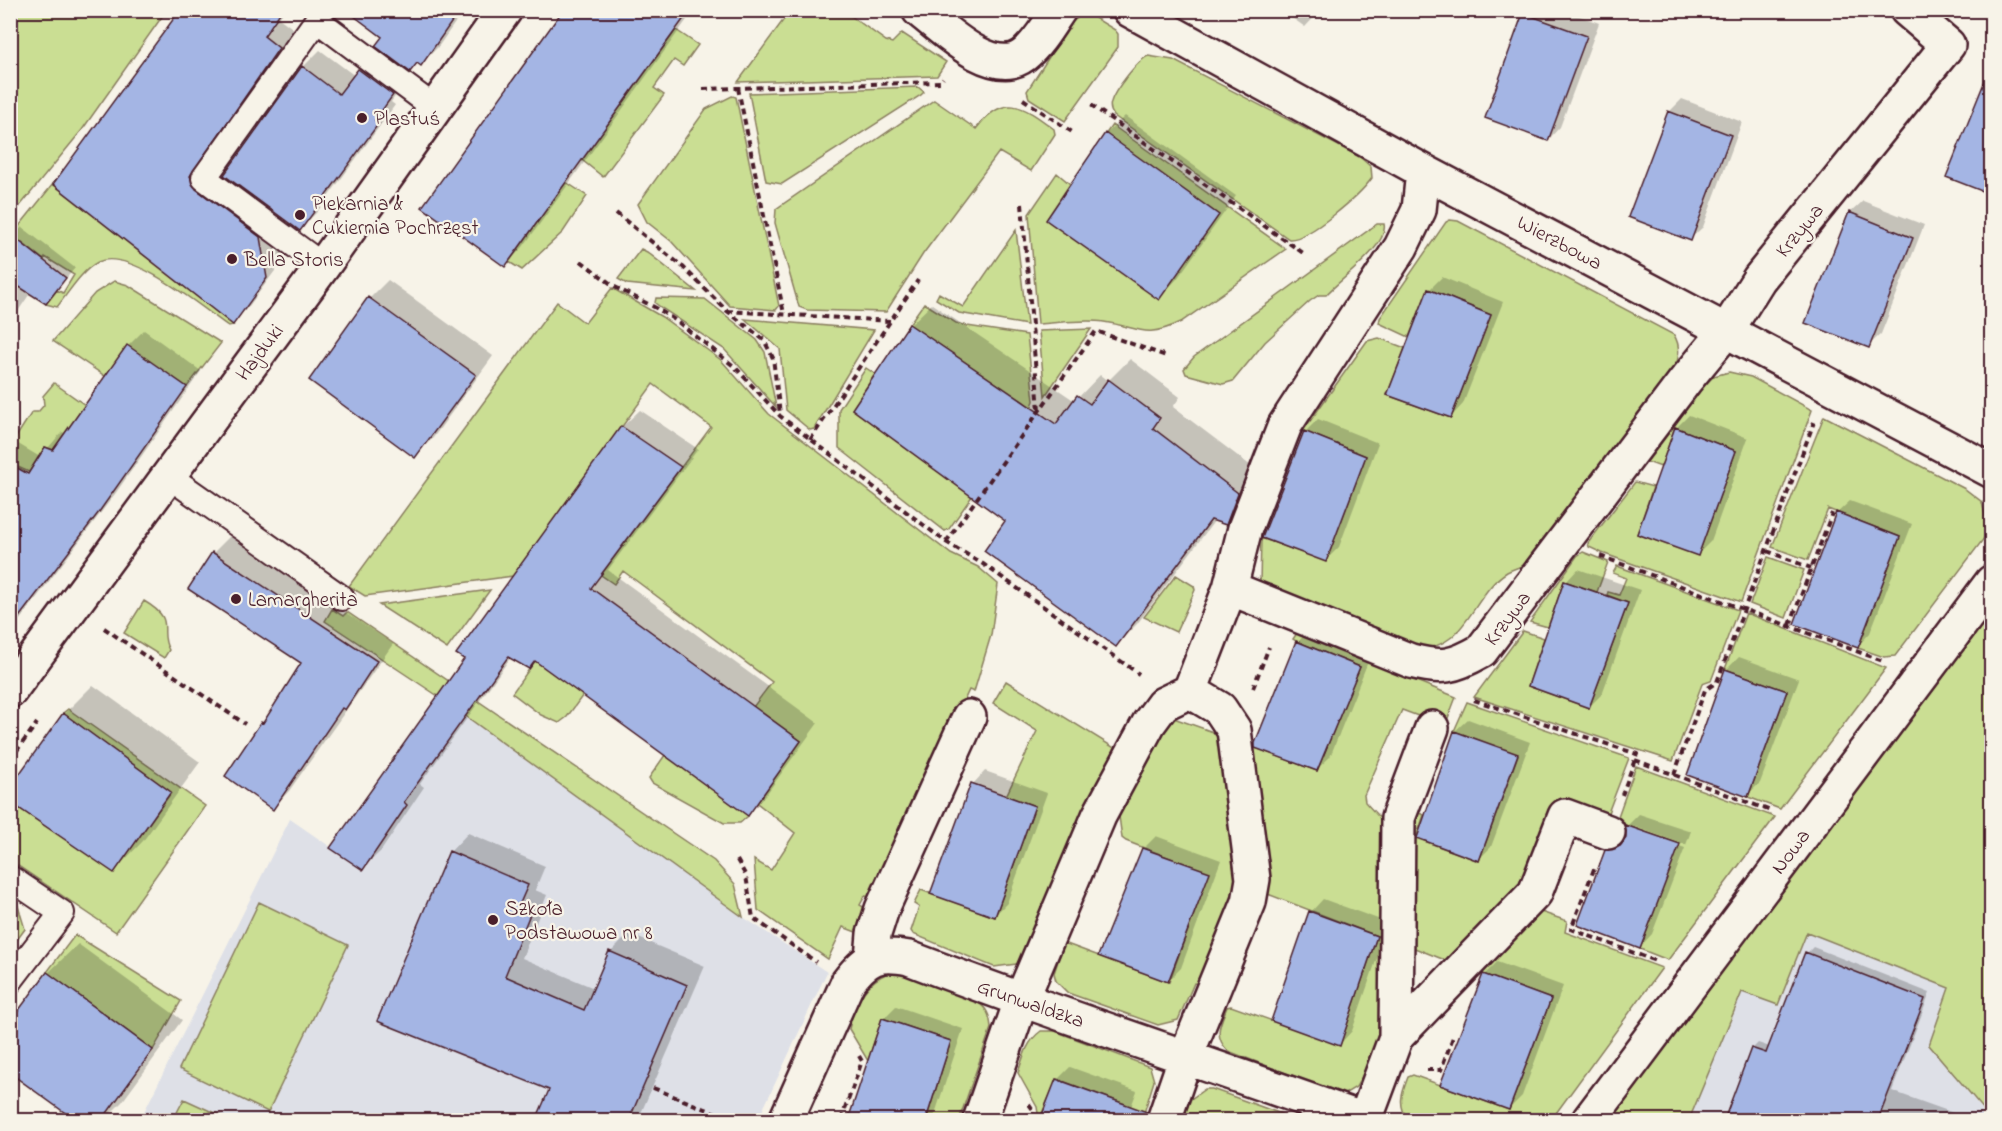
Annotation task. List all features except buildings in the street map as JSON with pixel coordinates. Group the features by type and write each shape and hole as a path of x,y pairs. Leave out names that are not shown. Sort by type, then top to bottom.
{"street":[{"name":"Hajduki","path":"10,691 323,266 505,10"},
{"path":"919,10 966,46 995,61 1011,62 1024,56 1059,10"},
{"name":"Wierzbowa","path":"1130,10 1424,171 1992,471"},
{"name":"Krzywa","path":"1230,588 1411,661 1434,667 1457,664 1481,651 1685,381 1727,330 1759,279 1948,45 1907,10"},
{"path":"980,1120 1021,1001 1099,816 1143,733 1163,704 1190,691 1230,588 1245,528 1285,425 1401,247 1419,210 1424,171"},
{"name":"Nowa","path":"1589,1120 1992,582"},
{"path":"1164,1120 1186,1056 1249,902 1253,879 1234,730 1220,709 1190,691"},
{"path":"786,1120 848,982 858,968 872,958 874,934 882,909 969,717"},
{"path":"1365,1120 1396,1037 1398,818 1432,728"},
{"path":"1396,1037 1535,893 1564,816 1608,832"},
{"name":"Grunwaldzka","path":"872,958 890,954 909,958 1021,1001 1186,1056 1365,1120"}],"lane":[{"path":"323,266 204,178 317,20 435,108"},
{"path":"167,476 342,598"},
{"path":"10,878 62,913 10,981"}],"path":[{"path":"703,89 940,82 966,46"},
{"path":"995,61 1001,81 1017,96 1072,132"},
{"path":"738,88 784,314"},
{"path":"1091,105 1306,255"},
{"path":"1022,204 1039,411"},
{"path":"616,213 683,267 726,310 764,340 770,349 780,416"},
{"path":"581,261 615,287 656,308 711,348 735,367 780,416 946,542 983,564 1152,684 1190,691"},
{"path":"810,440 918,280"},
{"path":"726,310 891,321"},
{"path":"946,542 1096,331 1166,356"},
{"path":"1674,775 1705,690 1717,682 1817,415"},
{"path":"1790,625 1832,513"},
{"path":"1767,551 1811,568"},
{"path":"1598,555 1891,662"},
{"path":"103,627 245,723"},
{"path":"1637,754 1571,929 1659,962"},
{"path":"1635,760 1772,812"},
{"path":"736,860 746,876 753,918 825,968"},
{"path":"841,1120 862,1061 856,1051"},
{"path":"653,1088 733,1120"}],"shaded area":[{"name":"Szkoła Podstawowa nr 8","path":"466,717 743,917 827,972 758,1120 140,1120 290,819 364,870 407,806 404,802"},
{"path":"1806,932 1949,988 1929,1045 1991,1120 1689,1120 1742,992 1778,1005"}],"green space":[{"path":"11,10 166,11 82,130 11,217"},
{"path":"790,11 844,11 886,41 892,43 902,33 946,62 937,76 738,82"},
{"path":"1085,12 1115,30 1118,34 1118,47 1065,121 1029,98 1027,91 1071,23"},
{"path":"676,30 698,45 683,66 674,60 654,88 664,95 603,177 582,160"},
{"path":"1148,56 1173,60 1360,157 1371,167 1372,178 1357,195 1321,225 1289,239 1114,116 1110,106 1116,91 1132,70"},
{"path":"918,87 924,92 921,95 782,184 766,181 749,93"},
{"path":"732,96 736,97 779,306 776,310 730,306 671,241 647,222 638,204 706,109"},
{"path":"934,100 976,129 986,117 996,110 1005,106 1014,106 1043,121 1054,129 1055,134 1031,171 999,152 923,254 886,312 807,310 799,307 775,223 776,209"},
{"path":"1112,125 1286,249 1181,322 1168,327 1142,331 1104,322 1038,324 1029,214 1057,173 1070,184 1046,220"},
{"path":"566,182 587,196 563,232 522,270 509,262"},
{"path":"53,184 233,325 228,326 165,281 128,263 112,260 98,262 86,271 57,307 46,304 57,290 63,293 74,275 45,257 44,260 12,235"},
{"path":"1458,221 1674,335 1679,354 1672,374 1534,562 1507,572 1495,582 1457,632 1445,642 1430,647 1412,648 1260,584 1261,538 1326,561 1366,456 1303,431 1367,341 1379,338 1405,348 1387,395 1451,418 1491,315 1428,289 1409,337 1379,323 1380,318 1446,222"},
{"path":"1377,224 1384,224 1384,233 1372,252 1326,295 1319,295 1310,301 1265,342 1233,381 1223,384 1186,374 1184,369 1194,357"},
{"path":"1016,230 1027,325 959,313 936,299 939,293 963,307"},
{"path":"641,249 696,291 627,284 618,279"},
{"path":"114,281 128,285 221,343 187,387 105,376 53,341 95,293"},
{"path":"612,288 662,317 721,360 769,414 951,554 978,567 998,584 991,635 974,692 969,690 872,898 865,896 860,905 865,908 856,932 843,927 828,959 758,910 754,860 771,870 795,833 757,803 801,741 753,707 772,682 623,571 614,584 601,575 711,427 653,384 513,576 365,596 349,586 557,302 585,323"},
{"path":"656,298 705,299 757,340 765,352 776,407 724,349 655,303"},
{"path":"924,303 956,323 1027,335 1034,401 1030,411 1024,402 909,324"},
{"path":"745,319 874,330 814,429 810,430 786,410 780,349"},
{"path":"1091,329 1045,396 1039,331"},
{"path":"866,368 875,374 852,409 965,491 1017,432 949,529 945,531 839,448 839,409"},
{"path":"1729,372 1751,377 1812,410 1741,602 1602,553 1589,547 1588,543 1635,482 1653,487 1637,534 1698,555 1736,451 1675,427 1661,467 1647,462 1704,386 1714,376"},
{"path":"54,383 85,405 53,450 45,447 29,472 11,464 11,445 32,412 38,412 44,405 43,396"},
{"path":"1824,416 1965,489 1982,502 1988,528 1985,537 1895,656 1884,657 1858,648 1900,537 1828,509 1808,560 1772,547"},
{"path":"1583,552 1608,562 1597,592 1564,581 1548,627 1530,622 1577,556"},
{"path":"1768,557 1804,570 1786,618 1750,604"},
{"path":"1617,566 1738,610 1711,681 1702,684 1673,761 1474,697 1523,631 1544,638 1528,686 1589,708 1628,603 1607,595 1608,592 1619,595 1626,578 1613,573"},
{"path":"1176,575 1194,586 1195,590 1176,632 1144,617"},
{"path":"490,590 447,649 379,605"},
{"path":"144,601 161,614 164,620 166,643 169,650 164,658 124,633"},
{"path":"332,609 343,616 347,612 714,861 735,884 743,917 438,696 325,621"},
{"path":"1991,612 1991,1118 1929,1045 1949,988 1807,932 1778,1005 1742,992 1689,1120 1611,1120"},
{"path":"1746,613 1886,668 1780,809 1748,797 1787,691 1725,669"},
{"path":"1297,633 1456,697 1445,726 1402,710 1364,795 1365,802 1387,826 1385,1038 1356,1087 1343,1095 1228,1051 1219,1035 1224,1013 1227,1007 1231,1006 1340,1045 1377,936 1265,893 1245,744 1317,771 1360,667 1296,641 1293,639"},
{"path":"535,661 583,695 567,717 559,723 541,715 512,693"},
{"path":"1006,681 1121,752 1024,963 994,967 913,934 911,931 919,907 914,904 921,890 995,917 1035,806 1006,796 1037,731 993,703"},
{"path":"1467,702 1629,758 1606,818 1558,799 1525,888 1450,962 1412,947 1412,810 1424,815 1416,838 1479,861 1518,755 1454,731"},
{"path":"68,709 205,806 116,932 11,861 10,802 114,872 171,793 63,713"},
{"path":"1168,716 1219,734 1241,877 1203,985 1194,983 1178,1020 1158,1025 1068,993 1056,981 1054,973 1064,943 1169,982 1209,873 1126,841 1122,838 1118,809"},
{"path":"665,755 748,816 740,823 724,823 652,783 649,778"},
{"path":"1636,766 1775,817 1668,960 1640,949 1679,844 1616,822"},
{"path":"11,901 18,906 25,929 11,948"},
{"path":"259,902 348,945 268,1112 179,1069"},
{"path":"1541,912 1567,921 1565,932 1662,968 1551,1120 1408,1120 1403,1109 1402,1098 1408,1077 1413,1075 1509,1110 1551,999 1474,971 1536,913"},
{"path":"75,935 181,1001 153,1050 47,972"},
{"path":"897,971 976,1001 983,1006 989,1016 991,1028 959,1120 926,1120 951,1041 882,1018 868,1061 849,1029 851,1019 864,992 878,978"},
{"path":"1041,1031 1055,1031 1150,1067 1154,1081 1144,1113 1152,1117 1151,1120 1119,1120 1125,1104 1057,1079 1039,1120 1037,1107 1018,1073 1029,1044"},
{"path":"1205,1089 1212,1089 1298,1120 1182,1120 1191,1099"},
{"path":"184,1099 230,1120 173,1120"}],"place":[{"name":"Plastuś","path":"362,118"},
{"name":"Piekarnia & Cukiernia Pochrzęst","path":"300,215"},
{"name":"Bella Storis","path":"232,259"},
{"name":"Lamargherita","path":"236,599"},
{"name":"Szkoła Podstawowa nr 8","path":"493,920"}]}
